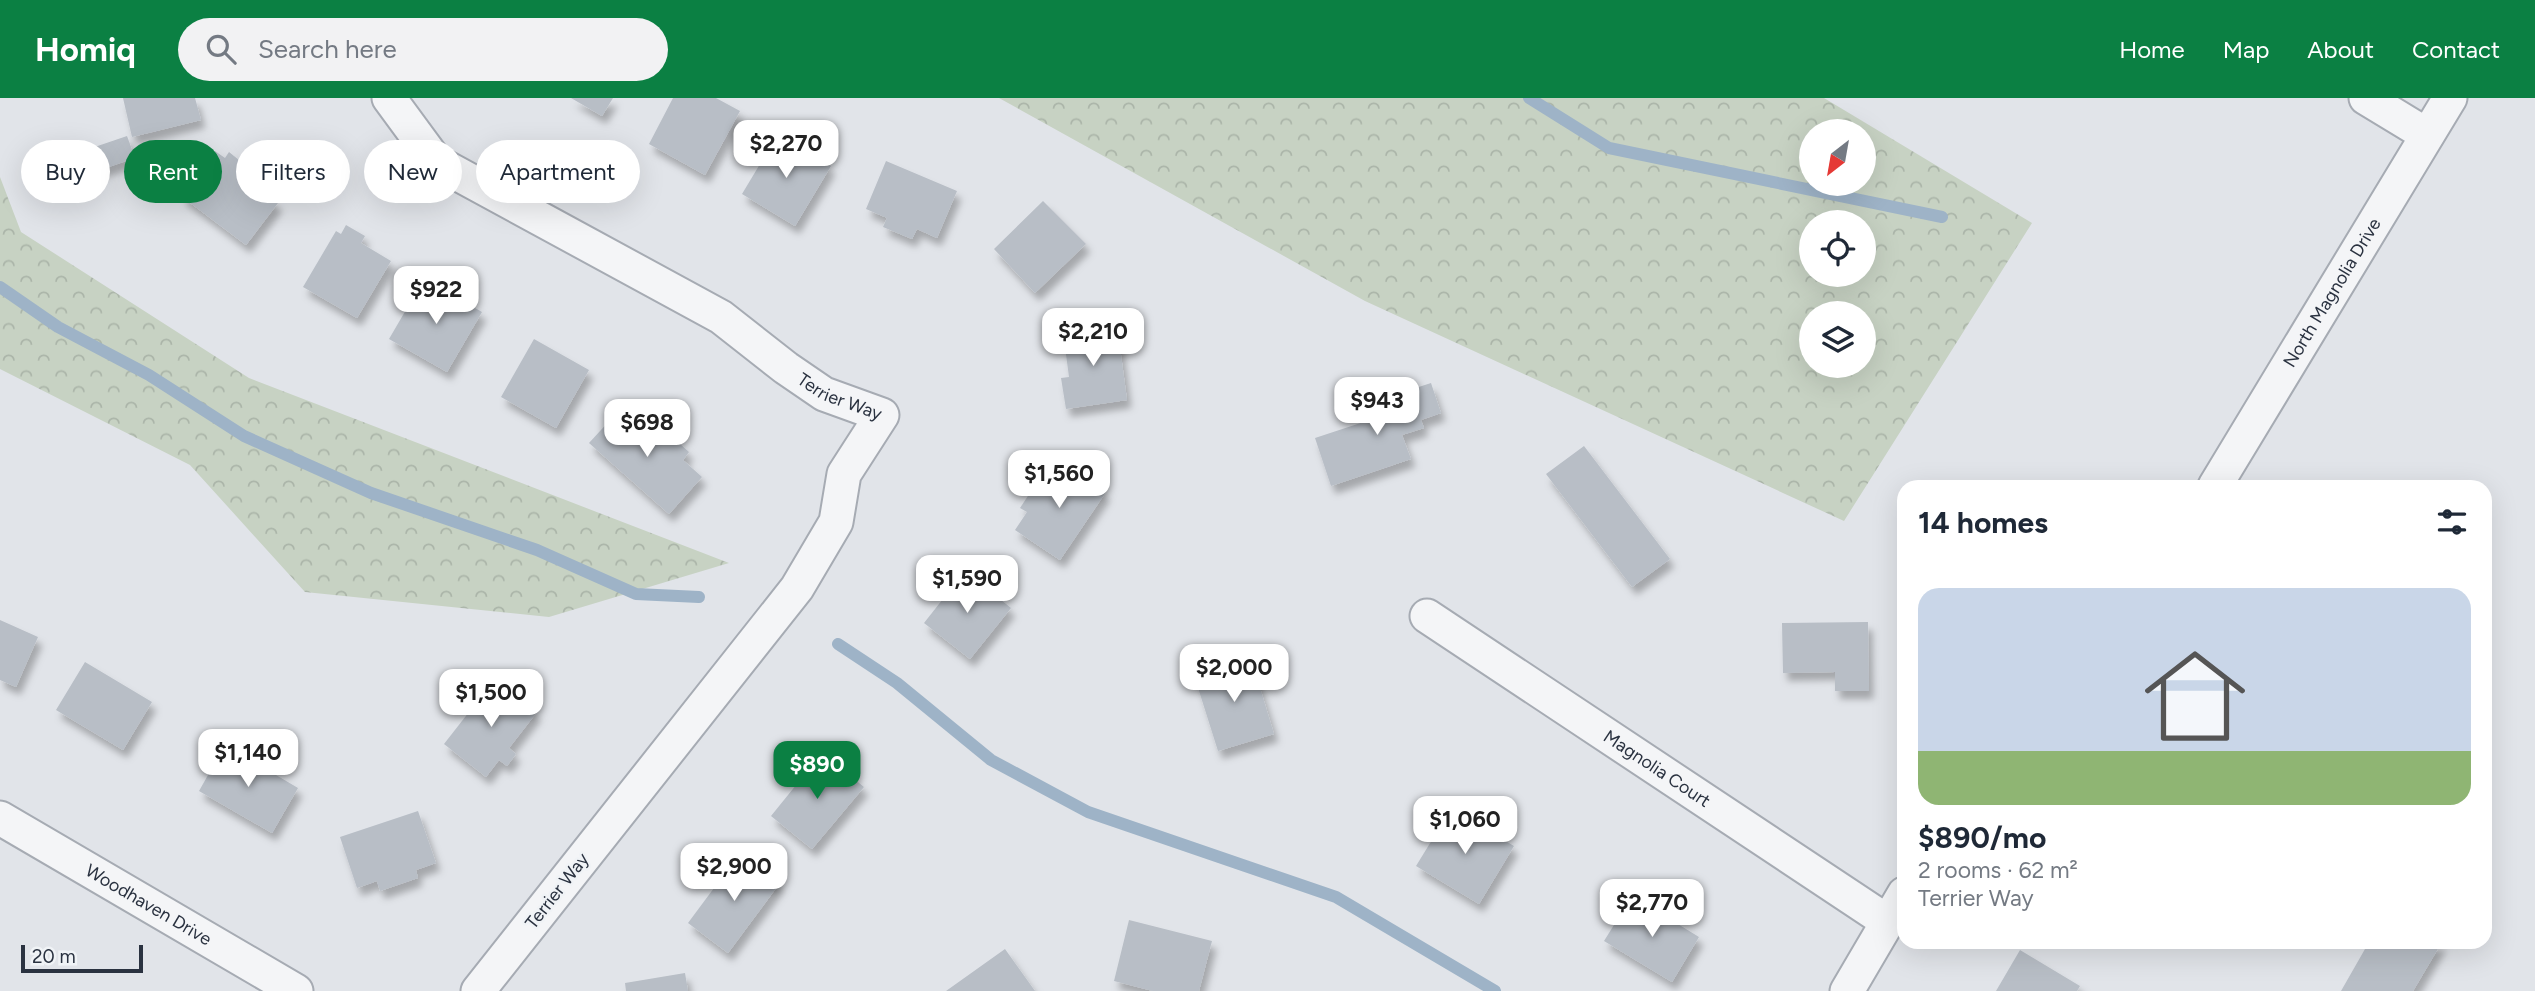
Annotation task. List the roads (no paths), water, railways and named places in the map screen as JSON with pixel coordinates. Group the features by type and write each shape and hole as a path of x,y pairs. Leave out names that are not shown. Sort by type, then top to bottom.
{"street":[{"name":"Terrier Way","path":"389,98 436,162 720,317 824,394 882,415 844,474 836,522 797,588 478,991"},
{"path":"2366,98 2427,135"},
{"name":"North Magnolia Drive","path":"2219,480 2450,98"},
{"name":"Magnolia Court","path":"1427,616 1888,922"},
{"name":"Woodhaven Drive","path":"0,818 296,991"},
{"path":"1847,991 1897,906"}],"waterway":[{"path":"1529,98 1609,148 1942,217"},
{"path":"0,287 58,327 149,375 244,436 371,493 537,550 636,594 699,597"},
{"path":"838,644 897,683 991,760 1088,812 1336,897 1495,991"}]}
